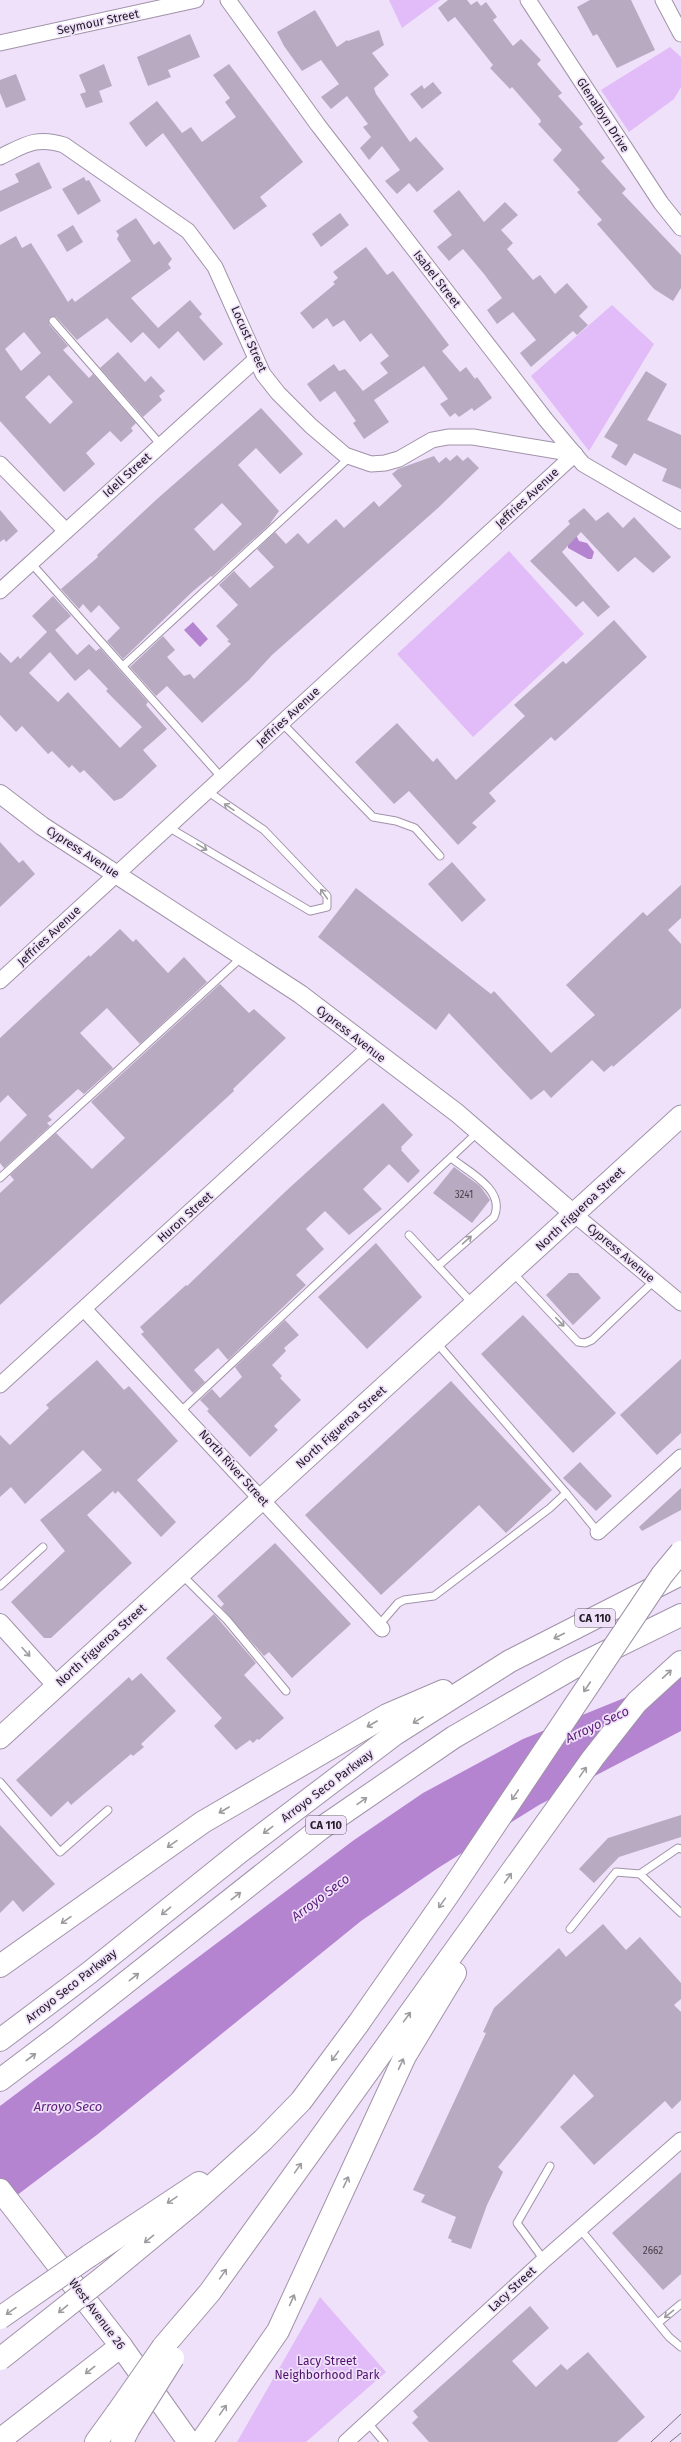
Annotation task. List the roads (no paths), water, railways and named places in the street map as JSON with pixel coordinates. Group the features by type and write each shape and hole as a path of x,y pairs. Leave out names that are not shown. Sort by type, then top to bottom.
{"main road":[{"name":"North Figueroa Street","path":"0,1738 56,1685 575,1215 681,1116"},
{"path":"0,2359 191,2205 263,2140 301,2101 358,2024 452,1888 662,1575 681,1552"},
{"name":"Arroyo Seco Parkway","path":"0,2040 89,1973 241,1851 388,1739 510,1661 681,1574"},
{"name":"CA 110","path":"0,2080 61,2034 320,1829 454,1737 571,1669 681,1615"},
{"path":"0,1966 203,1822 387,1715 510,1661"},
{"path":"96,2442 123,2428 168,2353 210,2292 593,1758 637,1702 681,1662"},
{"path":"201,2442 278,2331 405,2056 455,1973 482,1914"},
{"path":"0,2318 89,2256 263,2140"},
{"name":"West Avenue 26","path":"0,2190 28,2224 121,2346 188,2442"},
{"path":"0,2440 121,2346"}],"street":[{"name":"Seymour Street","path":"0,43 196,0"},
{"name":"Isabel Street","path":"228,0 318,125 546,420 583,464 681,520"},
{"name":"Glenalbyn Drive","path":"528,0 661,203 681,228"},
{"path":"663,0 681,34"},
{"name":"Locust Street","path":"0,158 33,142 48,140 64,145 188,231 215,267 227,289 255,360 278,393 311,426 350,457 371,464 385,463 399,459 432,440 448,437 472,437 575,454"},
{"name":"Idell Street","path":"0,591 255,360"},
{"name":"Jeffries Avenue","path":"0,981 575,454"},
{"path":"0,464 22,489 66,531"},
{"name":"Cypress Avenue","path":"0,794 42,826 300,994 439,1100 681,1303"},
{"name":"Huron Street","path":"0,1385 369,1048"},
{"name":"North River Street","path":"84,1309 181,1411 380,1627"},
{"path":"598,1532 681,1457"},
{"path":"0,1623 56,1685"},
{"name":"Lacy Street","path":"346,2442 544,2260 681,2140"}],"lane":[{"path":"53,321 161,445"},
{"path":"123,666 350,457"},
{"path":"31,563 222,778"},
{"path":"282,723 372,817 396,821 415,828 440,856"},
{"path":"168,827 310,911 327,907 327,896 264,830 207,791"},
{"path":"0,1178 243,956"},
{"path":"181,1411 478,1132"},
{"path":"438,1266 494,1217 498,1209 493,1191 451,1158"},
{"path":"409,1235 475,1306"},
{"path":"512,1272 578,1342 585,1343 592,1340 654,1281"},
{"path":"436,1341 598,1532"},
{"path":"380,1627 404,1600 434,1596 550,1508 566,1493"},
{"path":"0,1586 43,1547"},
{"path":"181,1573 227,1620 286,1691"},
{"path":"0,1782 60,1852 108,1810"},
{"path":"640,1874 678,1848 681,1849"},
{"path":"570,1929 616,1872 640,1874 681,1913"},
{"path":"544,2260 517,2223 550,2166"},
{"path":"580,2229 659,2325 681,2347"},
{"path":"659,2325 681,2304"},
{"path":"368,2423 384,2442"}],"water":[{"path":"576,535 579,541 587,543 594,552 592,559 588,559 568,548 568,544"},
{"path":"193,622 208,639 200,647 184,630"},
{"name":"Arroyo Seco","path":"681,1675 681,1731 539,1805 438,1868 361,1921 98,2134 0,2208 0,2106 354,1840 423,1793 523,1739"}],"tram line":[{"path":"651,2442 681,2414"},
{"path":"670,2442 681,2433"}],"park label":[{"name":"Lacy Street Neighborhood Park","path":"327,2368"}]}
